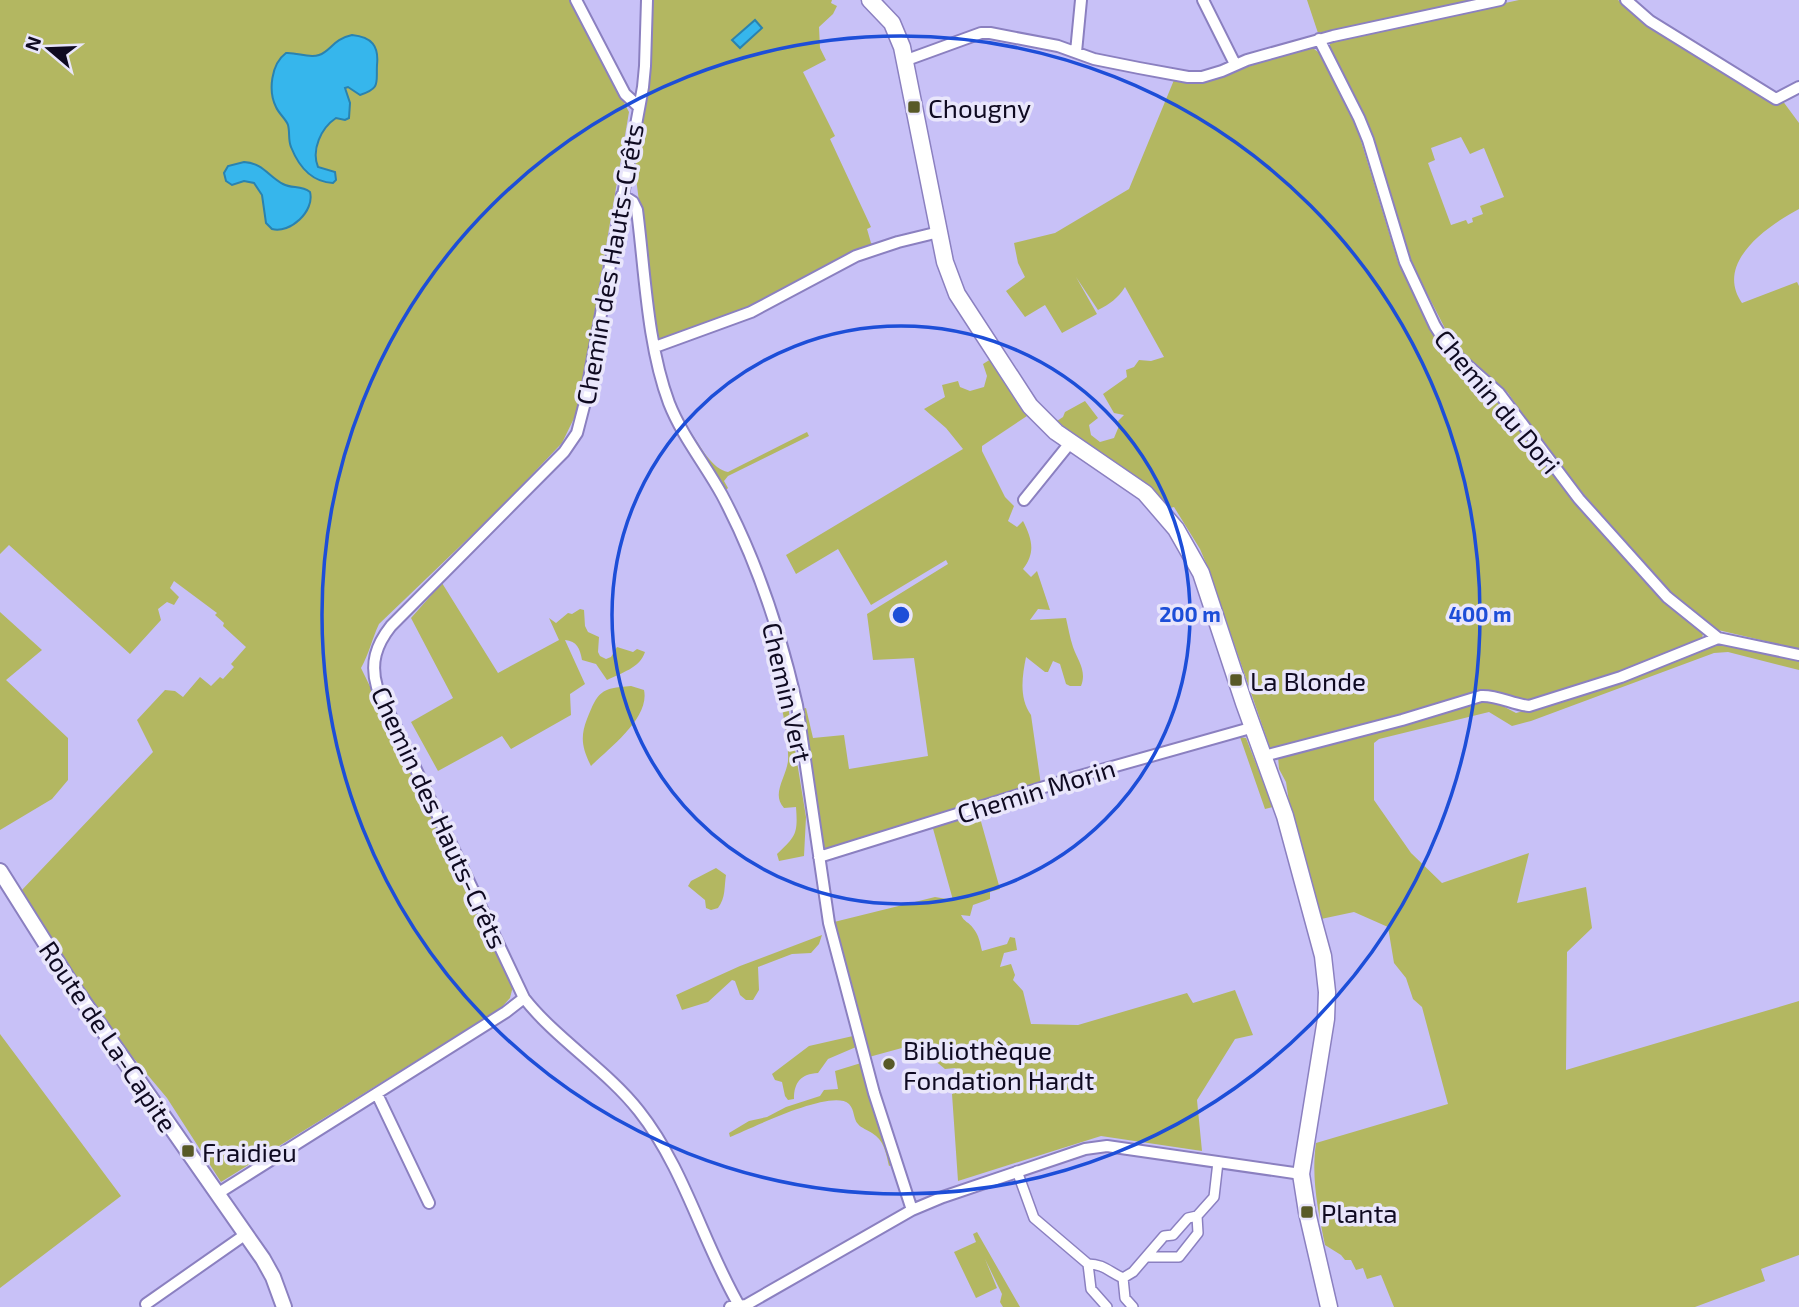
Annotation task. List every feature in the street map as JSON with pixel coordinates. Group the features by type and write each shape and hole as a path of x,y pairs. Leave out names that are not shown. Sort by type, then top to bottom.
{"main road":[{"path":"870,0 883,11 895,29 904,61 948,277 962,303 1030,406 1044,422 1070,443 1114,470 1144,493 1184,540 1205,583 1285,816 1304,881 1326,978 1324,1029 1301,1174 1329,1307"}],"street":[{"path":"576,0 625,94 638,106"},
{"name":"Chemin des Hauts-Crêts","path":"647,0 645,66 577,433 564,452 391,626 379,643 373,665 377,687 524,998 638,1109 677,1172 736,1306"},
{"path":"1076,52 1081,0"},
{"path":"1203,0 1235,64"},
{"path":"904,61 981,33 1004,34 1094,59 1188,77 1211,75 1235,64 1319,39 1500,0"},
{"path":"1626,0 1650,22 1776,99 1799,87"},
{"name":"Chemin du Dori","path":"1319,39 1359,118 1405,261 1444,340 1458,357 1499,393 1579,499 1668,597 1718,638"},
{"name":"Chemin Vert","path":"622,195 633,202 637,210 655,347 665,391 675,416 734,520 774,622 797,705 829,923 874,1093 912,1210"},
{"path":"655,347 751,312 856,256 888,244 939,232"},
{"path":"1024,500 1070,443"},
{"path":"1264,755 1402,720 1481,696 1529,706 1611,681 1718,638 1799,655"},
{"name":"Chemin Morin","path":"819,857 1073,778 1254,727"},
{"name":"Route de La-Capite","path":"0,871 73,987 246,1234 273,1277 284,1307"},
{"path":"217,1194 506,1012 524,998"},
{"path":"377,1094 429,1203"},
{"path":"736,1306 746,1305 912,1210 1085,1149 1107,1146 1301,1174"},
{"path":"1123,1279 1133,1272 1164,1236 1173,1235 1188,1218 1197,1216 1214,1197 1218,1162"},
{"path":"1017,1171 1034,1218 1088,1264 1100,1264 1123,1279"},
{"path":"1146,1257 1179,1257 1199,1233 1197,1216"},
{"path":"146,1304 246,1234"},
{"path":"1088,1264 1091,1289 1107,1307"},
{"path":"1123,1279 1125,1298 1133,1307"}],"green space":[{"path":"0,0 570,0 629,112 578,410 562,443 501,507 379,624 361,668 513,986 510,998 500,1009 221,1182 167,1098 115,1036 20,892 153,752 137,720 165,690 175,691 183,697 200,677 211,686 220,677 223,679 234,667 231,664 246,647 223,626 224,623 215,615 217,613 174,581 170,588 179,597 174,605 167,602 158,609 161,620 130,654 9,545 0,554"},
{"path":"652,0 832,0 831,3 837,6 833,14 819,27 820,48 826,60 803,72 835,136 830,139 871,227 867,229 871,243 875,245 754,306 662,341 657,339 634,163 651,68"},
{"path":"1307,0 1480,0 1318,33"},
{"path":"1519,0 1618,0 1651,27 1775,105 1782,100 1799,123 1799,209 1773,225 1748,247 1739,260 1735,288 1742,303 1797,282 1799,286 1799,649 1718,630 1672,596 1556,462 1508,393 1453,344 1411,262 1370,134 1353,92 1330,50 1330,41","holes":["1461,137 1470,154 1484,148 1504,197 1480,206 1483,214 1472,218 1473,222 1468,224 1466,220 1451,225 1428,163 1435,160 1431,148"]},
{"path":"1302,49 1314,49 1321,54 1354,118 1398,262 1432,331 1448,354 1489,392 1674,608 1703,633 1702,639 1601,680 1529,701 1480,693 1270,748 1208,568 1200,549 1174,507 1170,508 1143,483 1057,421 1065,412 1085,401 1098,418 1089,425 1091,435 1100,442 1114,438 1119,426 1118,421 1124,415 1114,413 1103,394 1127,377 1126,370 1134,367 1139,360 1151,361 1164,357 1125,287 1113,300 1098,310 1076,277 1097,314 1062,333 1045,305 1025,317 1006,291 1025,277 1018,263 1014,243 1055,233 1129,189 1174,80 1190,83 1204,81"},
{"path":"991,359 1030,414 982,446 982,451 1005,497 1014,506 1008,521 1017,527 1023,521 1029,534 1030,557 1023,569 1031,577 1037,571 1050,610 1038,609 1030,620 1066,618 1083,681 1081,686 1070,686 1066,684 1060,664 1053,661 1048,672 1045,672 1026,657 1023,694 1031,715 1041,785 824,850 802,709 806,708 813,738 844,735 849,769 928,756 914,658 873,660 867,614 948,564 946,560 871,605 838,549 796,574 786,555 963,449 946,428 924,409 945,397 942,385 958,381 960,387 970,391 984,387 987,376 983,364"},
{"path":"807,432 809,436 728,476 724,481 728,488 726,490 691,436 692,434 717,467 728,472"},
{"path":"442,583 498,673 559,640 549,618 556,623 568,613 572,614 580,609 584,610 588,632 599,637 600,656 606,659 611,657 617,647 633,652 637,649 645,652 643,658 634,666 607,680 596,664 582,660 575,644 565,640 585,684 570,694 571,715 511,749 502,736 438,771 411,722 453,698 411,618"},
{"path":"0,612 42,650 6,680 68,738 68,780 52,799 0,830"},
{"path":"1723,644 1799,660 1799,670 1728,652 1714,653 1512,726 1489,712 1379,739 1374,743 1374,800 1411,853 1442,883 1529,853 1517,903 1586,887 1592,928 1567,952 1566,1070 1799,1001 1799,1255 1761,1269 1765,1281 1695,1307 1394,1307 1381,1275 1367,1279 1363,1268 1356,1270 1351,1260 1345,1260 1325,1245 1315,1181 1316,1143 1448,1104 1422,1007 1413,999 1406,978 1394,963 1388,927 1354,912 1321,919 1286,782 1279,769 1278,756 1485,700 1516,713 1615,685 1705,648"},
{"path":"631,686 644,690 641,711 626,732 591,766 583,737 594,703 606,690"},
{"path":"786,694 806,817 804,856 779,861 777,854 792,838 797,823 796,807 784,808 779,797 788,761 780,695"},
{"path":"1240,737 1246,738 1273,807 1265,809"},
{"path":"978,811 1000,889 990,892 990,899 973,905 970,916 961,915 977,933 982,951 1007,944 1010,937 1015,938 1017,950 1004,953 1000,967 1011,964 1015,975 1013,980 1023,991 1031,1024 1078,1025 1187,993 1193,1003 1235,990 1253,1035 1235,1039 1197,1100 1202,1151 1101,1136 958,1181 952,1094 962,1087 964,1075 955,1068 945,1069 933,1059 931,1040 869,1057 834,922 935,897 953,900 932,825"},
{"path":"716,868 726,875 724,892 718,908 711,910 706,908 705,900 688,886 691,881"},
{"path":"822,935 819,944 811,953 792,954 758,967 759,990 753,1000 746,1000 740,995 735,981 732,980 708,1002 682,1010 676,995 740,966"},
{"path":"0,1034 121,1196 0,1288"},
{"path":"853,1036 856,1047 828,1059 818,1073 803,1077 795,1088 794,1099 788,1100 782,1082 775,1080 772,1074 809,1046"},
{"path":"861,1063 892,1165 889,1166 879,1139 859,1125 851,1106 840,1100 809,1105 730,1137 729,1133 749,1121 767,1117 786,1107 820,1096 824,1090 838,1089 835,1071"},
{"path":"977,1232 1020,1307 1003,1307 1000,1302 1002,1294 985,1259 997,1288 976,1298 954,1252 976,1242 973,1234"}],"water":[{"path":"755,20 762,28 740,48 732,40"},
{"path":"352,35 365,38 373,44 377,53 377,81 371,90 360,95 348,87 345,88 350,103 349,118 336,118 331,122 322,133 317,147 318,167 335,172 336,180 333,183 325,182 307,172 294,154 288,125 274,101 272,78 277,64 286,53 319,55 341,39"},
{"path":"244,162 261,167 283,184 310,192 309,207 300,220 279,230 272,229 266,223 262,195 254,183 244,181 232,185 226,181 224,173 228,166"}],"place":[{"name":"Chougny","path":"914,107"},
{"name":"La Blonde","path":"1236,680"},
{"name":"Bibliothèque Fondation Hardt","path":"889,1064"},
{"name":"Fraidieu","path":"188,1151"},
{"name":"Planta","path":"1307,1212"}]}
